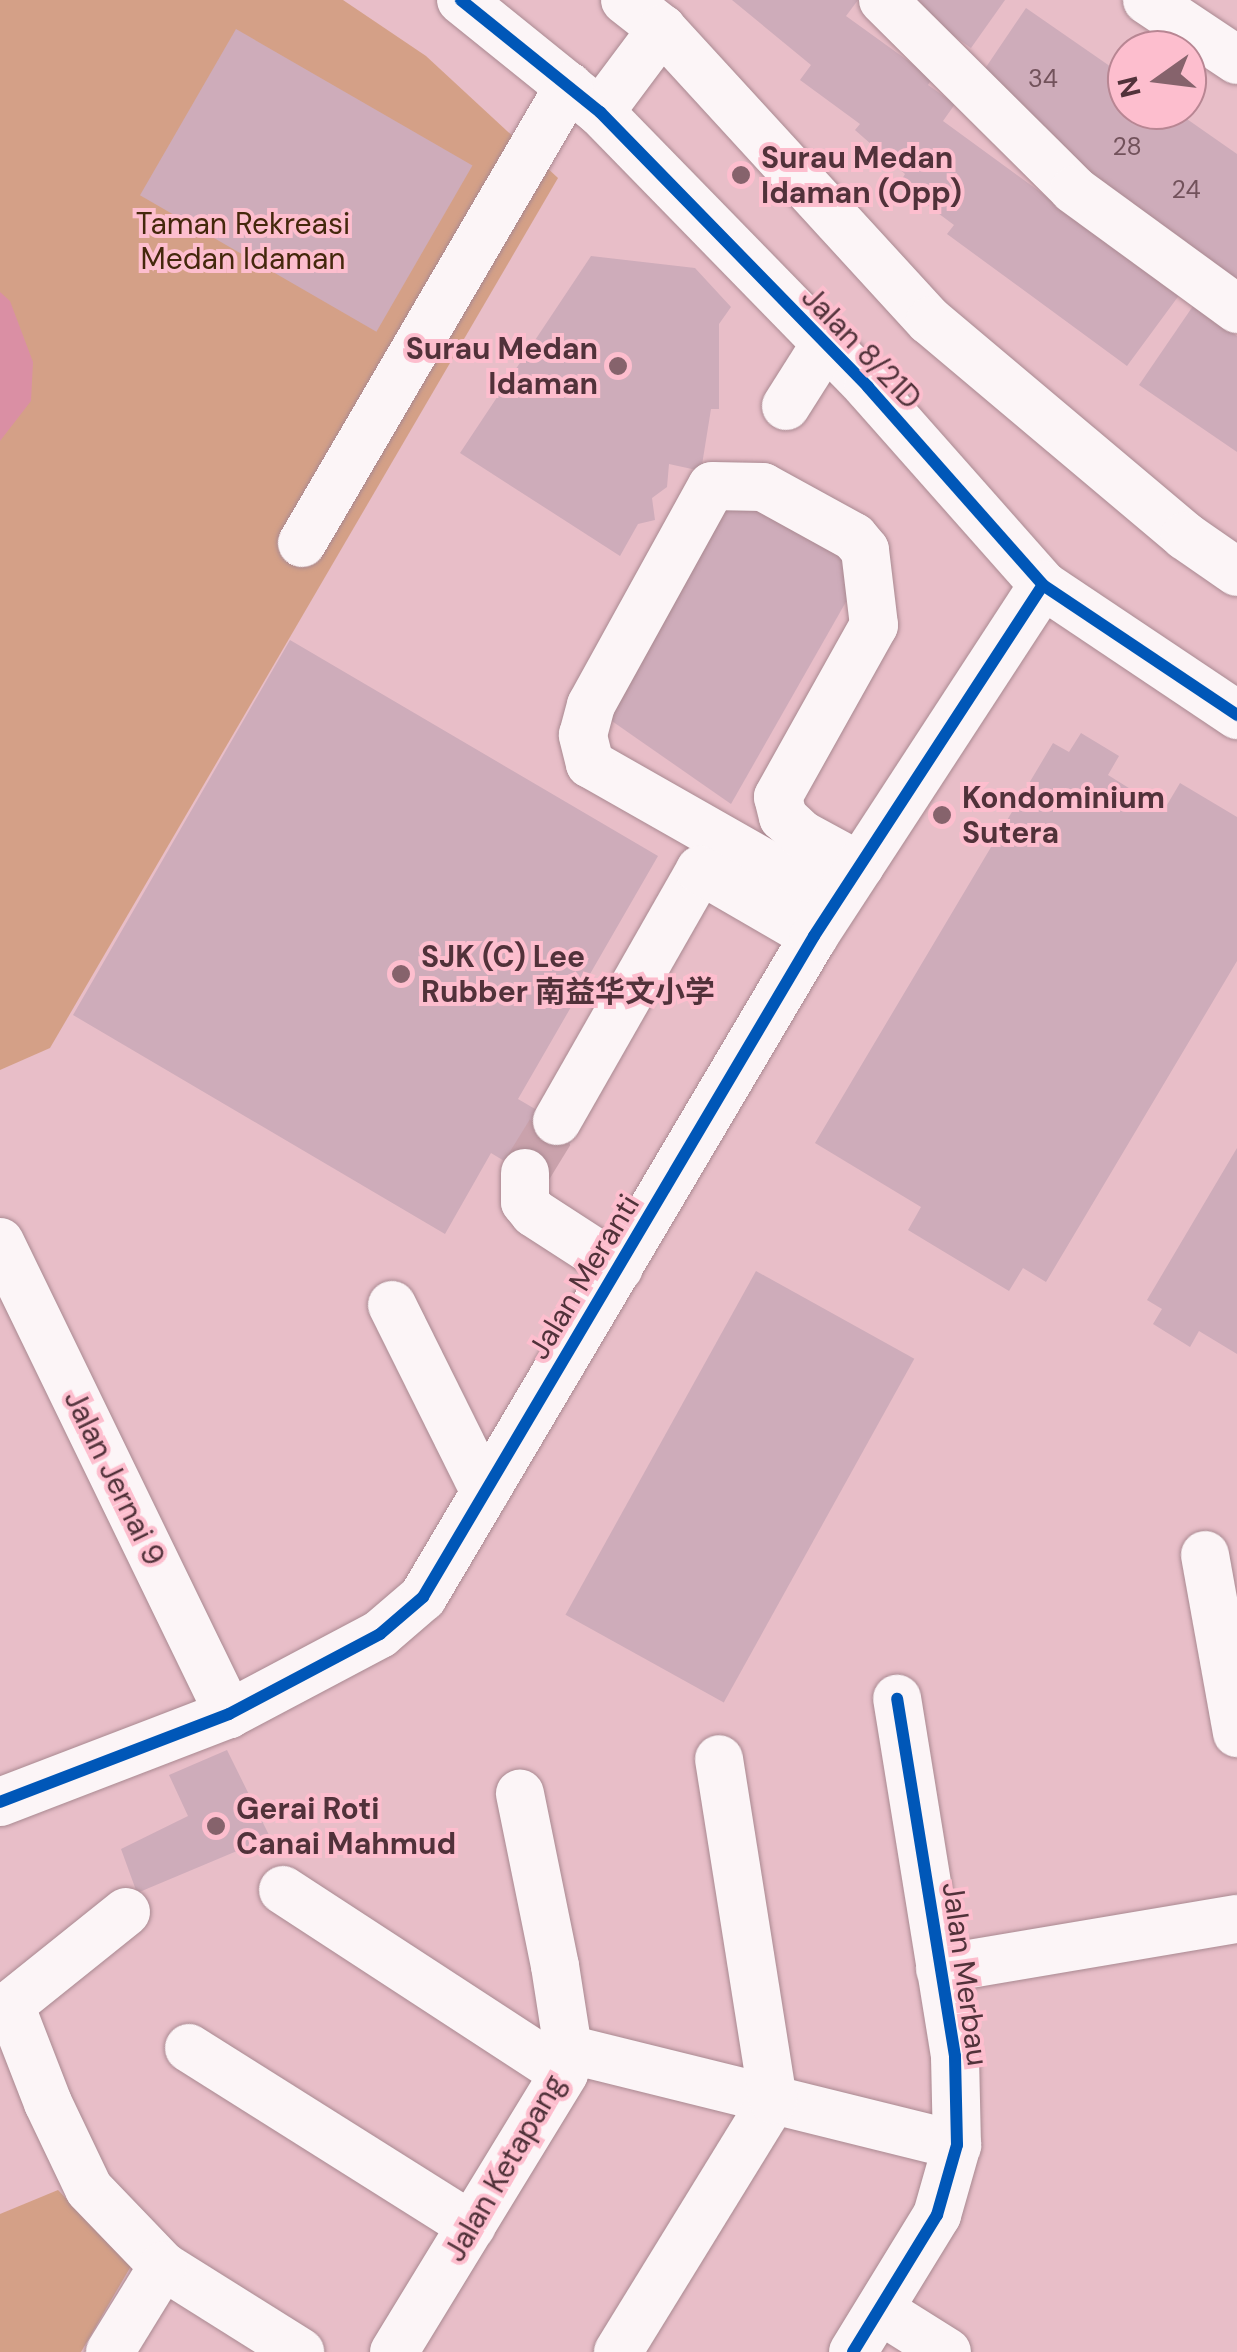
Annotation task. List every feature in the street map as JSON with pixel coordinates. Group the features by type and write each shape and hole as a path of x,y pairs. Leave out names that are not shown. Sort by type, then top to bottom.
{"street":[{"name":"Jalan 8/21D","path":"461,0 586,100 868,387 1044,585 1237,715"},
{"path":"883,0 1074,190 1237,310"},
{"path":"1146,0 1237,60"},
{"path":"302,543 586,100 646,16 930,321 1185,536 1237,572"},
{"path":"786,406 824,346"},
{"path":"730,482 764,488 854,536 865,550 874,626 778,798 783,817 801,834 837,902 590,764 582,736 590,706 712,486 730,482"},
{"name":"Jalan Meranti","path":"0,1802 229,1714 380,1634 423,1597 837,902 1044,585"},
{"path":"557,1122 700,870 837,902"},
{"path":"525,1173 525,1202 534,1213 619,1268"},
{"name":"Jalan Jernai 9","path":"0,1242 229,1714"},
{"path":"392,1306 485,1492"},
{"path":"1205,1555 1237,1734"},
{"name":"Jalan Merbau","path":"853,2352 936,2215 957,2145 955,2056 897,1699"},
{"path":"618,2352 773,2100 719,1759"},
{"name":"Jalan Ketapang","path":"394,2352 472,2226 566,2061 520,1794"},
{"path":"283,1890 566,2061 773,2100 957,2145"},
{"path":"126,1912 5,1991 89,2188 163,2266 300,2352"},
{"path":"940,1968 1237,1919"},
{"path":"189,2048 472,2226"},
{"path":"110,2352 163,2266"},
{"path":"880,2310 947,2352"}],"green space":[{"name":"Taman Rekreasi Medan Idaman","path":"0,0 343,0 426,56 558,178 50,1048 0,1070"},
{"path":"58,2190 131,2266 81,2352 0,2352 0,2214"}],"shaded area":[{"path":"0,292 10,301 33,362 31,401 0,441"}],"building":[{"path":"732,0 858,0 846,16 932,78 928,85 955,104 943,121 1180,294 1127,366 947,234 954,225 899,184 905,174 855,130 860,124 800,80 811,65"},
{"path":"918,0 1005,0 971,48 913,7"},
{"path":"1026,8 1107,64 1107,130 1203,130 1237,154 1237,295 976,82"},
{"path":"236,29 472,165 376,332 140,195"},
{"name":"Surau Medan Idaman","path":"591,256 695,268 731,307 719,324 719,409 711,409 701,471 669,464 667,487 652,498 655,520 638,524 620,556 460,453"},
{"path":"1193,306 1237,336 1237,452 1139,385"},
{"path":"717,496 839,543 851,593 731,804 596,710"},
{"name":"SJK (C) Lee Rubber 南益华文小学","path":"290,640 658,856 518,1099 576,1133 545,1186 491,1153 445,1234 73,1015"},
{"path":"1081,733 1119,756 1108,775 1164,810 1180,783 1237,817 1237,961 1046,1282 1023,1268 1009,1291 908,1230 921,1207 815,1143 1053,743 1069,752"},
{"path":"1237,1148 1237,1354 1199,1331 1190,1347 1153,1324 1162,1309 1147,1300"},
{"path":"756,1271 914,1359 724,1702 565,1615"},
{"name":"Gerai Roti Canai Mahmud","path":"227,1750 270,1837 137,1893 121,1849 188,1816 169,1775"}],"tunnel":[{"path":"525,1173 557,1121"}],"cycle path":[{"path":"461,0 600,112 868,387 1043,585 1237,715"},
{"path":"0,1802 229,1714 380,1634 423,1597 814,936 1043,585"},
{"path":"853,2352 937,2215 957,2145 955,2056 897,1699"}],"place":[{"name":"Surau Medan Idaman (Opp)","path":"741,175"},
{"name":"Surau Medan Idaman","path":"618,366"},
{"name":"Kondominium Sutera","path":"942,815"},
{"name":"SJK (C) Lee Rubber 南益华文小学","path":"401,974"},
{"name":"Gerai Roti Canai Mahmud","path":"216,1826"}]}
